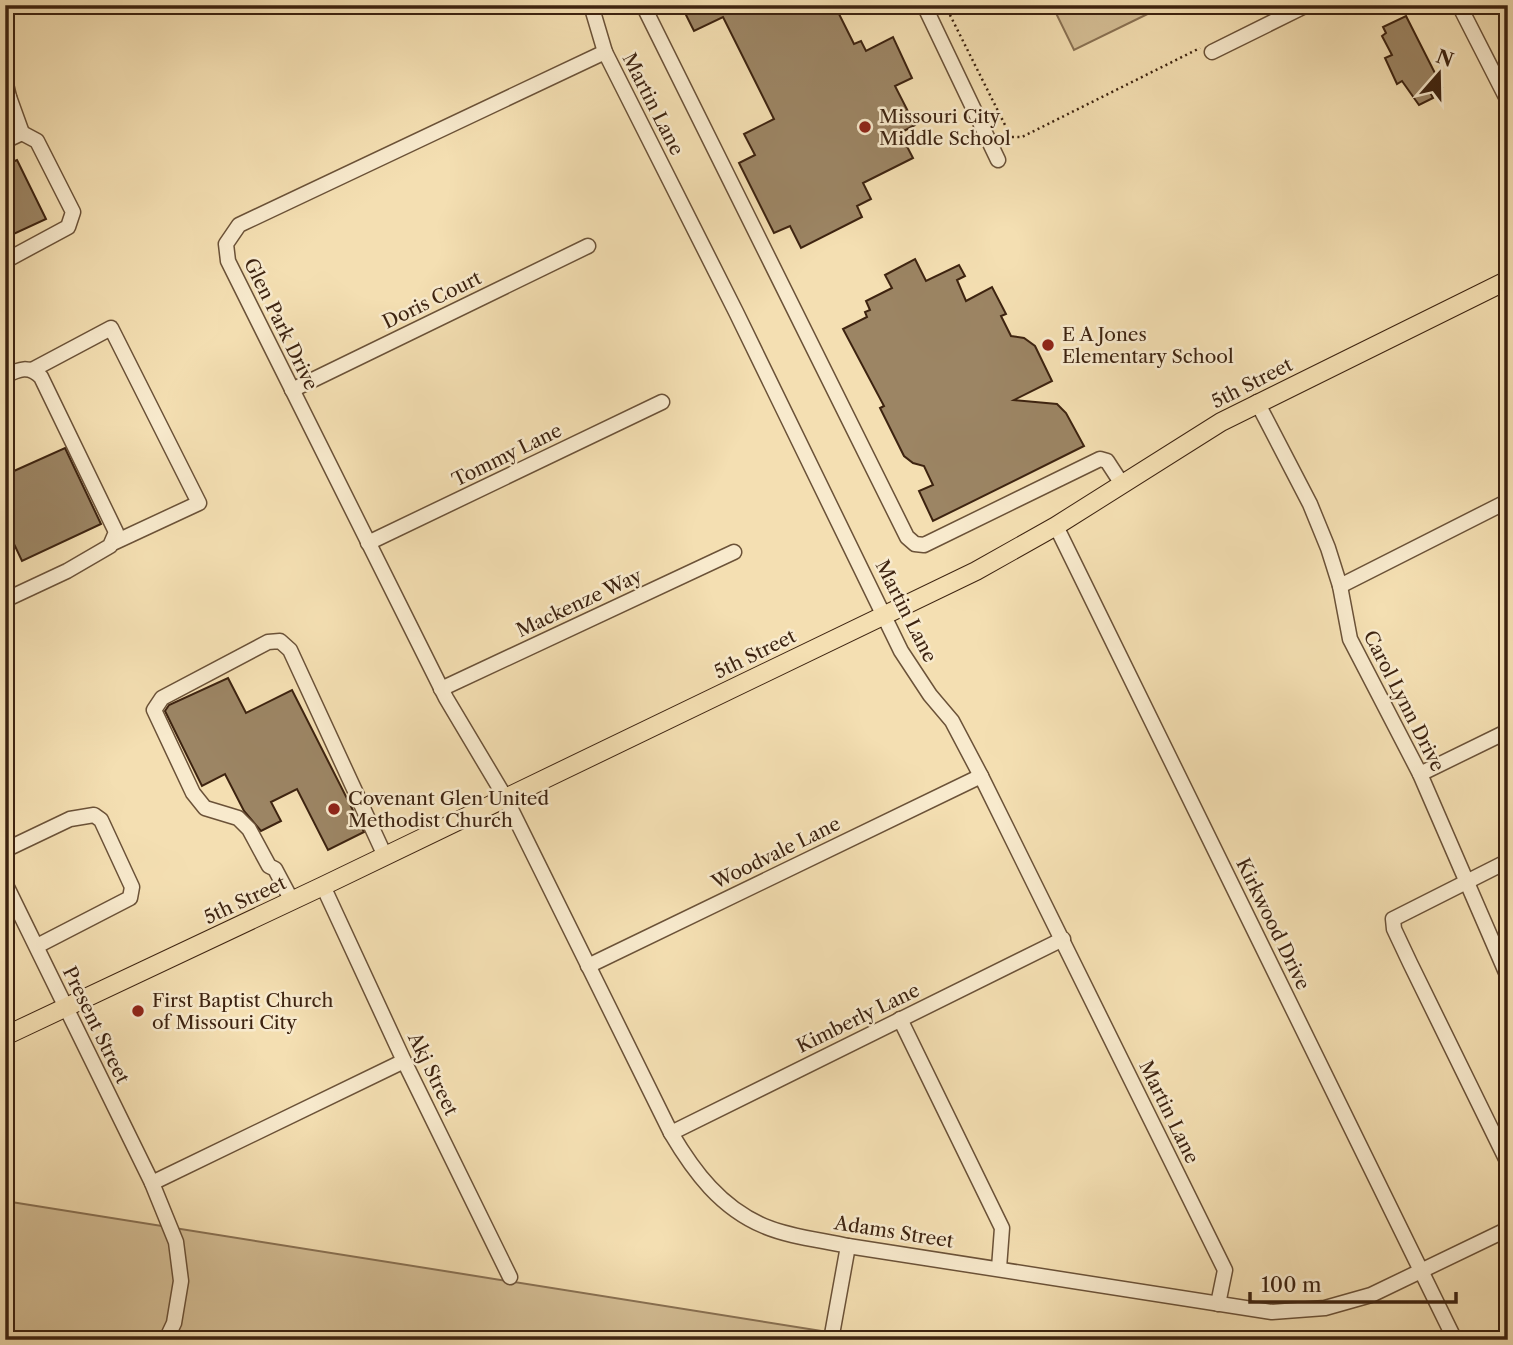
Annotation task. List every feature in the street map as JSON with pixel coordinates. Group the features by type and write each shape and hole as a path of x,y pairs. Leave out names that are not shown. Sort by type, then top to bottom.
{"main road":[{"name":"5th Street","path":"5,1036 386,856 976,570 1056,526 1257,402 1508,280"}],"street":[{"name":"Martin Lane","path":"591,5 605,52 901,651 930,695 952,721 981,776 1225,1270 1218,1304"},
{"path":"643,5 907,537 915,544 924,545 1100,459 1107,461 1122,484"},
{"path":"924,5 998,160"},
{"path":"1206,50 1307,5"},
{"path":"1459,5 1508,101"},
{"name":"Glen Park Drive","path":"505,797 441,689 228,261 226,244 239,225 605,52"},
{"path":"5,80 7,98 22,133 37,141 73,212 68,227 5,261"},
{"path":"5,141 22,133"},
{"name":"Doris Court","path":"292,390 588,246"},
{"path":"5,600 66,571 113,543 199,503 111,328 32,370"},
{"path":"5,376 22,369 32,370 41,377 116,530 113,543"},
{"name":"Tommy Lane","path":"368,543 662,402"},
{"name":"Carol Lynn Drive","path":"1257,402 1310,504 1328,548 1340,586 1350,639 1420,774 1508,977"},
{"path":"1340,586 1508,501"},
{"name":"Kirkwood Drive","path":"1056,526 1455,1340"},
{"name":"Mackenze Way","path":"441,689 734,552"},
{"path":"292,901 275,869 269,866 249,829 239,818 205,808 193,793 154,710 162,698 268,642 280,641 290,650 386,856"},
{"path":"1420,774 1508,731"},
{"name":"Woodvale Lane","path":"587,966 981,776"},
{"name":"Adams Street","path":"505,797 671,1133 691,1166 711,1189 733,1209 765,1227 848,1246 1272,1312 1325,1308 1371,1295 1508,1229"},
{"path":"5,850 70,819 94,815 101,820 132,887 130,898 37,946"},
{"path":"1508,861 1393,919 1394,929 1415,975 1508,1163"},
{"name":"Present Street","path":"5,883 152,1183 176,1242 181,1281 174,1323 166,1340"},
{"name":"Akj Street","path":"323,886 404,1061 510,1277"},
{"name":"Kimberly Lane","path":"671,1133 1063,939"},
{"path":"900,1019 1002,1228 999,1268"},
{"path":"152,1183 404,1061"},
{"path":"831,1340 848,1246"}],"path":[{"path":"945,5 1011,137 1022,137 1206,50"}],"shaded area":[{"path":"1052,5 1166,5 1074,50"},
{"path":"5,1201 878,1340 5,1340"}],"building":[{"path":"681,5 859,5 839,14 854,44 861,41 866,51 893,37 912,78 895,86 915,125 900,133 913,158 863,183 871,199 857,206 862,217 801,248 790,226 774,233 739,163 755,155 744,134 774,119 723,17 694,31"},
{"path":"1406,16 1442,87 1430,92 1433,98 1419,105 1402,81 1397,84 1385,58 1392,55 1382,36 1386,33 1383,27"},
{"path":"17,160 46,219 5,238 5,165"},
{"path":"915,259 926,281 959,265 965,276 957,280 966,301 992,287 1006,314 1001,316 1011,336 1024,338 1035,346 1052,381 1014,400 1057,404 1066,413 1084,446 933,521 919,491 933,485 924,466 913,463 904,456 880,408 884,406 843,329 867,317 865,312 870,310 866,301 892,288 885,275"},
{"path":"65,448 101,524 22,561 5,525 5,475"},
{"path":"228,678 246,713 292,690 364,832 328,850 297,789 271,802 281,821 261,831 244,811 225,774 202,786 165,711 169,705"}],"place":[{"name":"Missouri City Middle School","path":"865,127"},
{"name":"E A Jones Elementary School","path":"1048,345"},
{"name":"Covenant Glen United Methodist Church","path":"334,809"},
{"name":"First Baptist Church of Missouri City","path":"138,1011"}]}
